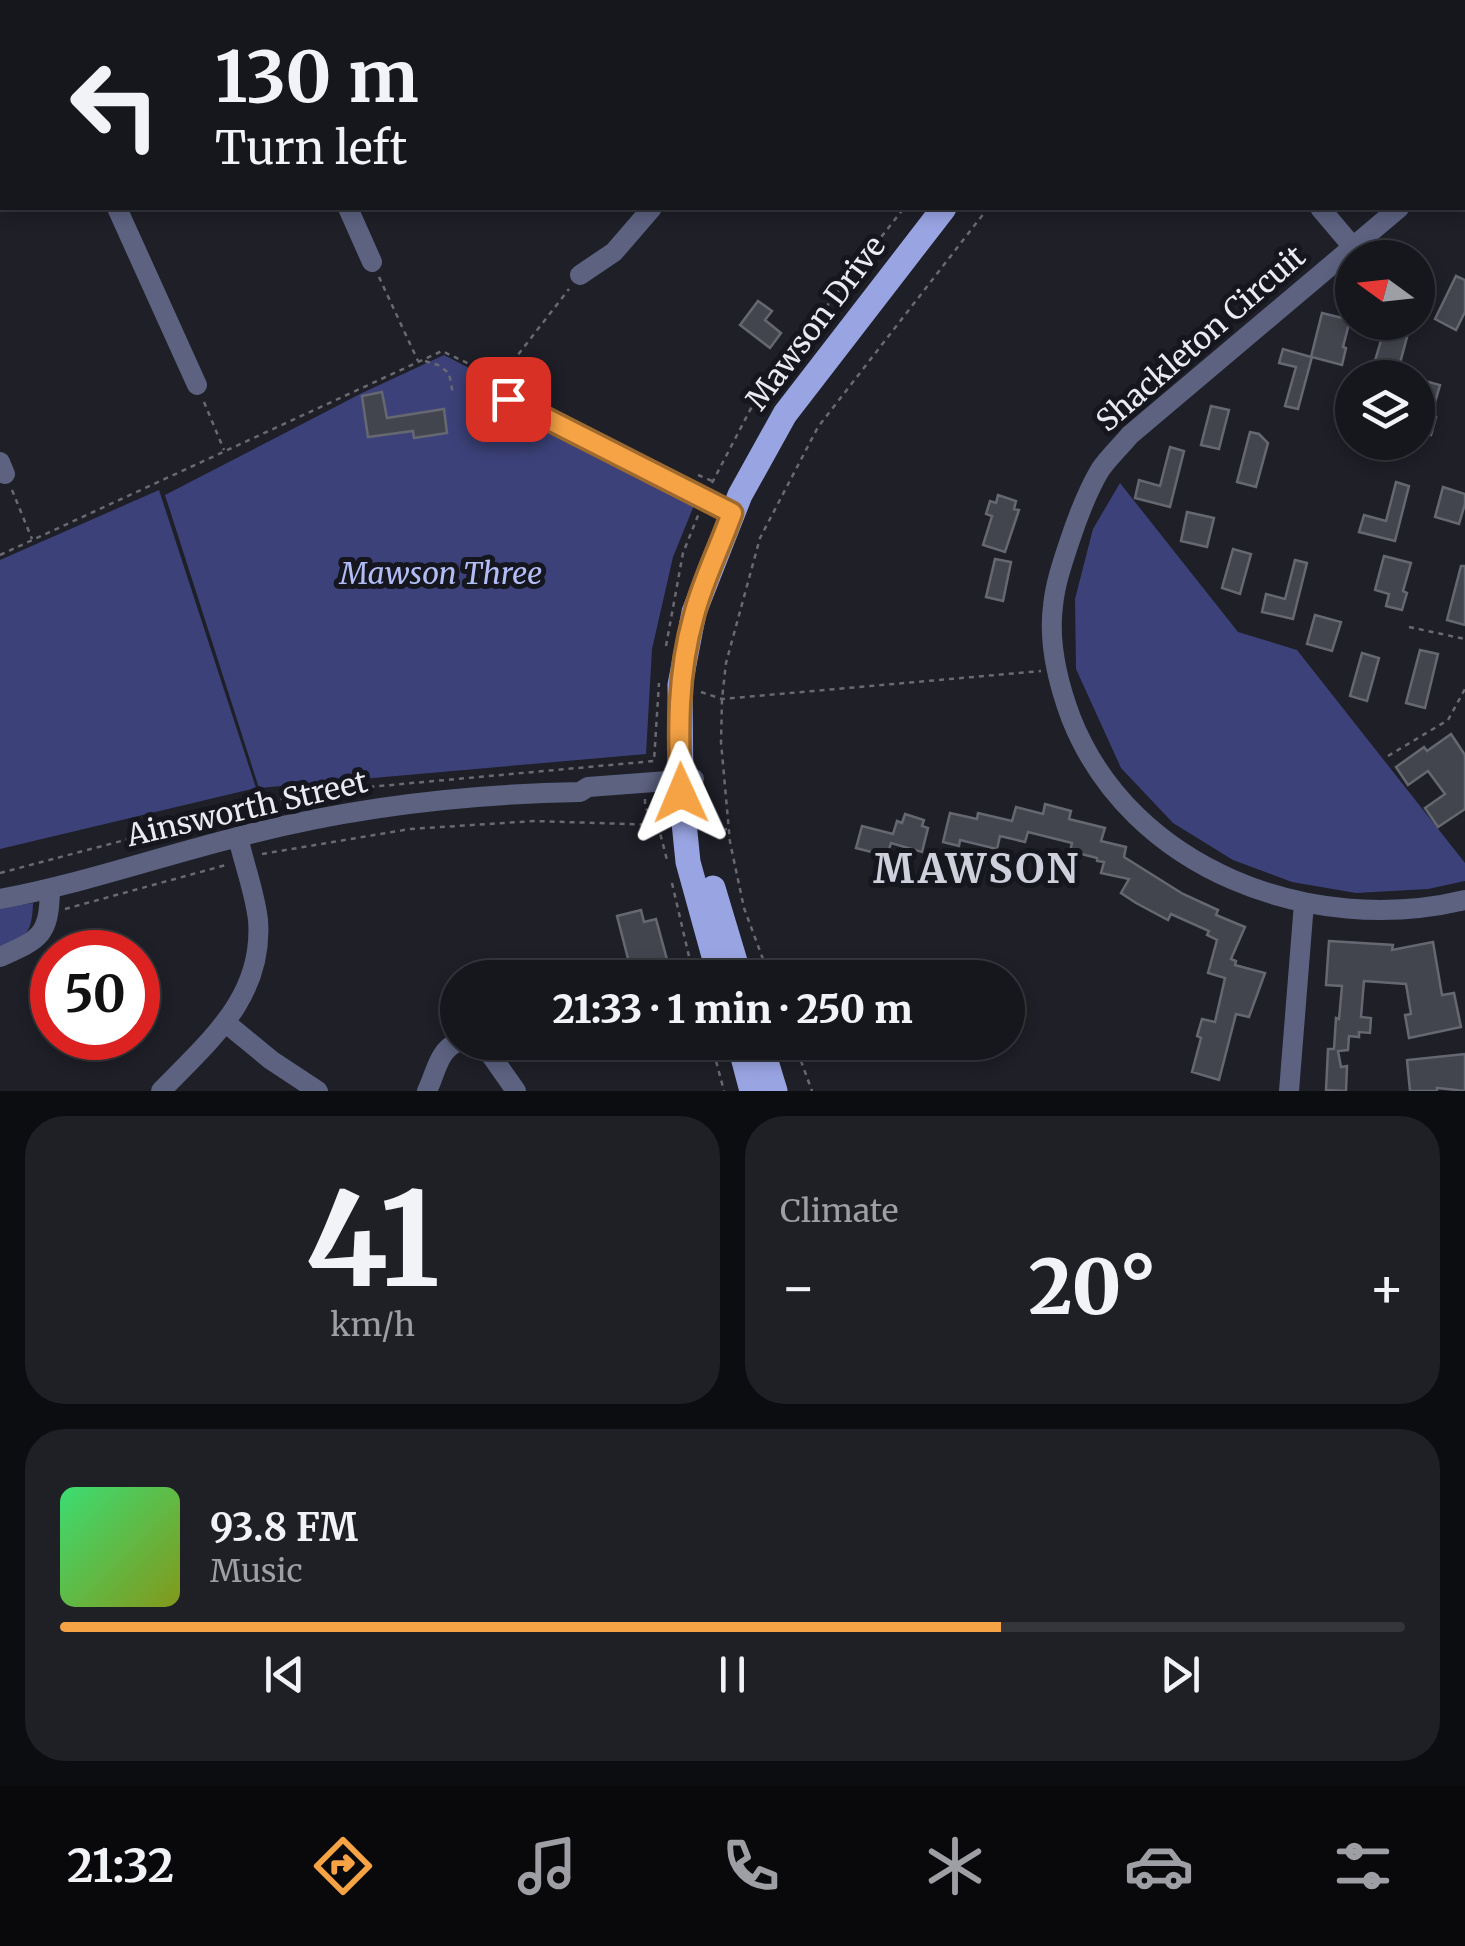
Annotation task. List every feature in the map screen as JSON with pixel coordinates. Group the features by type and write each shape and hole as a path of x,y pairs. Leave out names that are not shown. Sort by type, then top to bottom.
{"main road":[{"name":"Mawson Drive","path":"735,960 705,862 688,786 679,706 694,612 728,525 784,414 937,210"},
{"name":"Mawson Drive","path":"688,786 688,862 715,960"},
{"path":"744,1060 752,1091"},
{"path":"766,1060 775,1091"}],"street":[{"path":"117,210 197,385"},
{"path":"349,210 372,262"},
{"path":"580,275 614,252 650,210"},
{"path":"1322,210 1347,240"},
{"name":"Shackleton Circuit","path":"1361,240 1397,210"},
{"name":"Shackleton Circuit","path":"1335,262 1130,435 1101,469 1081,507 1064,557 1052,607 1052,651 1062,695 1082,745 1105,783 1166,842 1209,870 1262,892 1349,909 1392,911 1465,900"},
{"path":"490,380 545,416 704,500 728,525"},
{"name":"Ainsworth Street","path":"0,899 50,890 238,836 379,808 580,792 588,797 688,786"},
{"path":"161,1091 226,1022 245,993 255,967 258,916 238,836"},
{"path":"0,958 38,938 50,918 50,890"},
{"path":"1290,1091 1304,903"},
{"path":"226,1022 271,1060 318,1091"},
{"path":"427,1091 440,1059"},
{"path":"495,1060 516,1091"}],"path":[{"path":"690,470 712,482 760,391 902,210"},
{"path":"763,960 744,908 730,842 721,742 726,662 760,538 818,427 986,210"},
{"path":"372,262 420,361"},
{"path":"0,555 442,351 490,380 580,275"},
{"path":"420,361 438,365 449,373 453,394"},
{"path":"197,385 225,451"},
{"path":"3,468 32,540"},
{"path":"664,660 682,553 704,500"},
{"path":"1409,628 1465,639"},
{"path":"722,699 1057,670"},
{"path":"0,874 303,793 654,760 660,678"},
{"path":"1388,756 1448,720 1465,689"},
{"path":"645,807 658,825 690,960"},
{"path":"50,913 258,854 410,829 535,821 658,825"},
{"path":"716,1060 724,1091"},
{"path":"801,1060 812,1091"}],"green space":[{"name":"Mawson Three","path":"444,355 701,488 673,557 652,649 646,754 259,788 165,495"},
{"path":"1120,483 1238,632 1297,650 1465,863 1465,881 1428,889 1356,893 1292,882 1233,860 1173,823 1121,768 1076,669 1075,599 1093,529"},
{"path":"159,490 256,788 0,849 0,560"},
{"path":"33,903 26,933 0,951 0,908"}],"building":[{"path":"1456,276 1465,280 1465,312 1456,330 1435,319"},
{"path":"758,301 772,311 765,320 781,333 770,348 740,325"},
{"path":"1322,313 1335,316 1335,340 1345,340 1343,360 1335,363 1312,357 1298,409 1285,406 1296,367 1279,363 1283,349 1311,357"},
{"path":"1381,340 1406,340 1401,360 1375,360"},
{"path":"382,392 387,418 444,409 447,433 414,438 413,431 368,437 362,396"},
{"path":"1211,406 1229,410 1219,449 1201,445"},
{"path":"1250,432 1268,443 1256,487 1237,482"},
{"path":"1170,447 1184,451 1170,507 1135,498 1139,480 1160,486"},
{"path":"1396,482 1409,486 1395,541 1359,532 1364,515 1386,521"},
{"path":"1443,487 1465,494 1459,524 1435,517"},
{"path":"998,495 1016,501 1014,509 1019,510 1005,552 983,545 992,516 986,514 990,501 996,503"},
{"path":"1187,512 1214,518 1207,547 1181,541"},
{"path":"1233,549 1251,554 1240,594 1222,588"},
{"path":"1384,556 1411,563 1402,610 1386,606 1389,594 1375,590"},
{"path":"995,559 1011,562 1003,601 986,597"},
{"path":"1295,560 1307,563 1293,619 1262,612 1266,594 1285,599"},
{"path":"1461,566 1465,566 1465,625 1447,620"},
{"path":"1315,615 1341,622 1332,651 1307,644"},
{"path":"1420,650 1438,654 1425,708 1406,703"},
{"path":"1362,653 1379,658 1367,701 1350,696"},
{"path":"1451,734 1465,755 1465,809 1438,827 1425,808 1445,794 1428,771 1408,785 1396,767"},
{"path":"1045,804 1071,811 1069,819 1105,828 1101,841 1126,847 1124,857 1183,894 1218,910 1216,915 1245,927 1231,959 1236,961 1235,965 1265,973 1249,1017 1236,1014 1219,1080 1192,1072 1202,1019 1215,1022 1225,978 1208,973 1217,940 1207,935 1209,931 1171,914 1168,920 1136,903 1121,893 1129,879 1101,873 1104,862 1070,851 1072,843 1028,832 1025,842 1000,836 997,849 960,840 959,846 943,842 950,813 977,819 978,813 1012,821 1016,807 1043,814"},
{"path":"905,814 924,820 922,826 928,828 922,852 891,843 887,856 856,848 862,826 893,834 897,821 902,823"},
{"path":"641,910 644,922 656,919 667,960 628,960 617,916"},
{"path":"1329,941 1393,945 1392,950 1433,942 1442,995 1454,993 1461,1027 1409,1038 1405,1015 1411,1014 1406,984 1364,981 1361,1017 1371,1018 1370,1033 1349,1036 1348,1050 1338,1051 1341,1067 1347,1066 1346,1091 1326,1090 1328,1049 1334,1049 1342,986 1326,985"},
{"path":"1465,1054 1465,1091 1410,1091 1407,1060"}],"district":[{"name":"MAWSON","path":"977,869"}],"route":[{"path":"508,399 732,513 694,612 685,653 679,706 681,793"}]}
